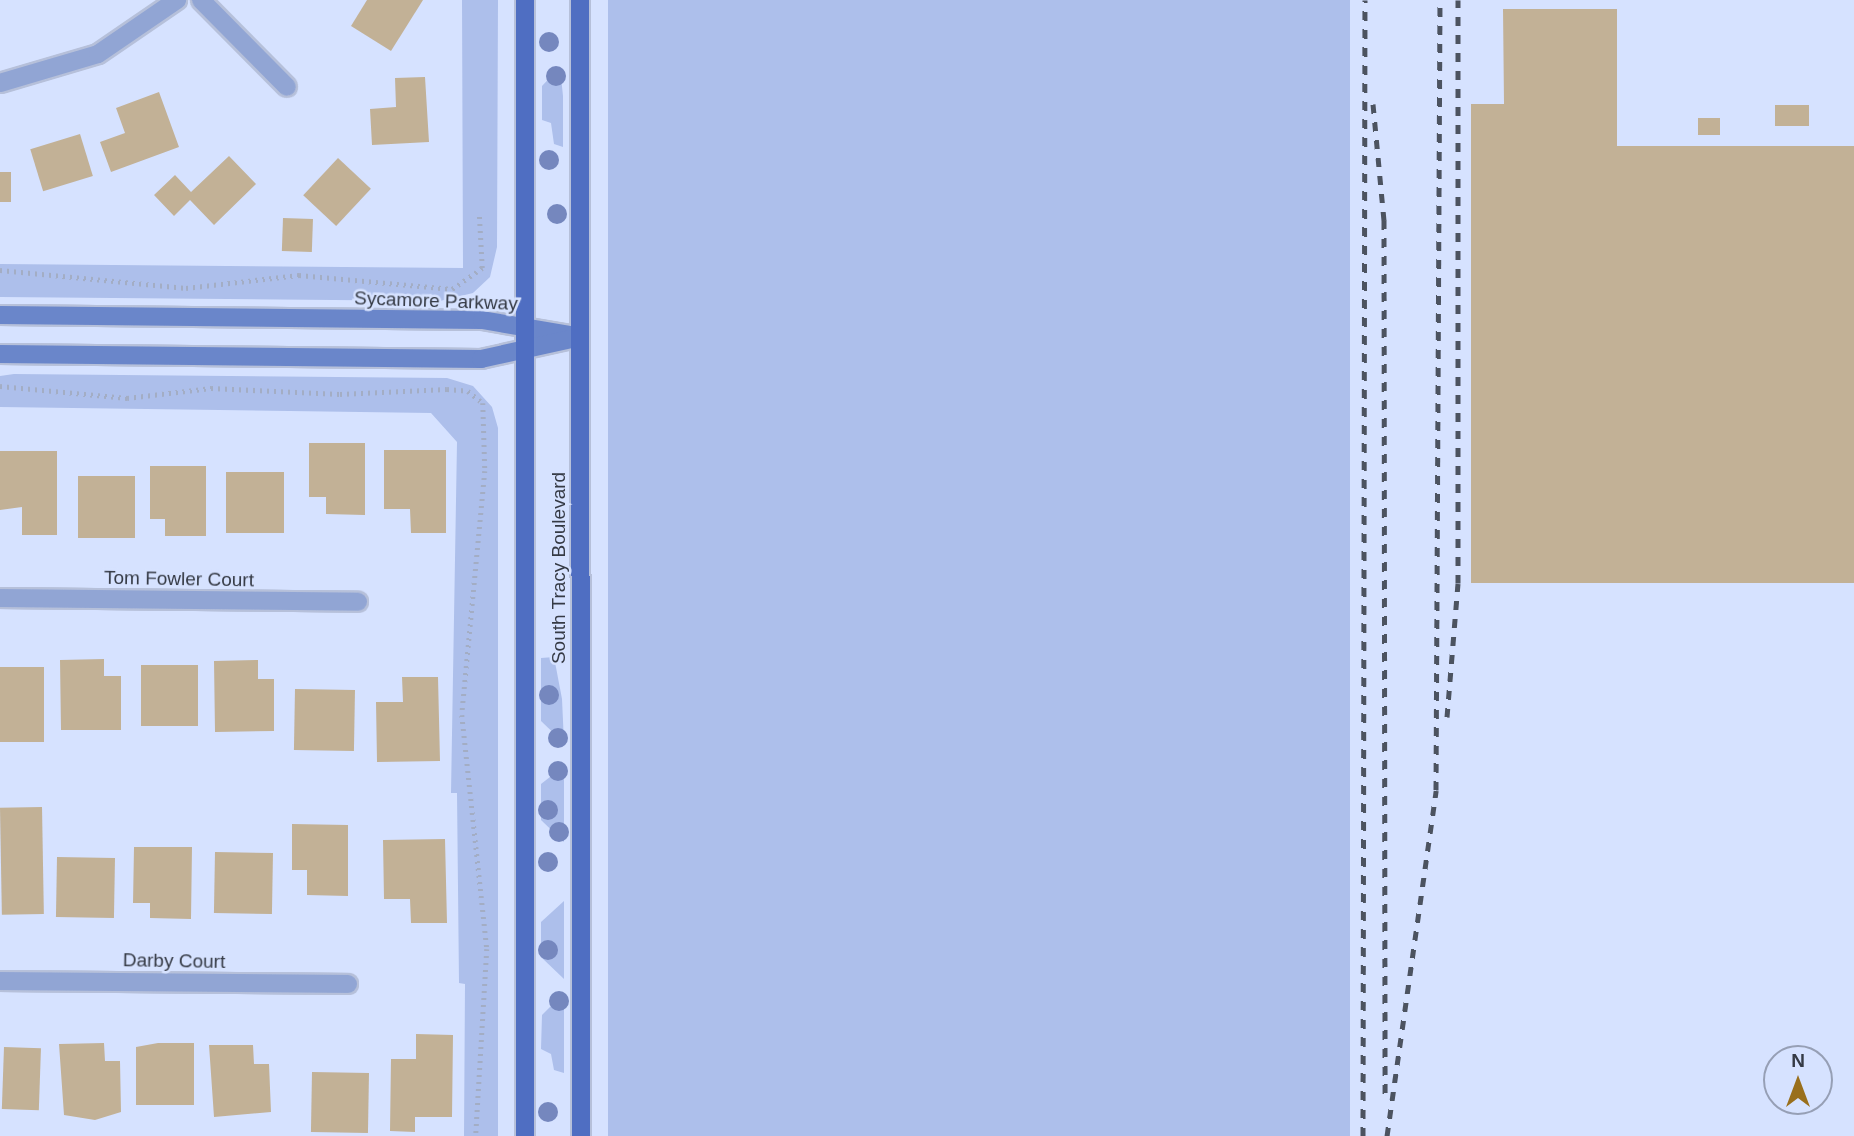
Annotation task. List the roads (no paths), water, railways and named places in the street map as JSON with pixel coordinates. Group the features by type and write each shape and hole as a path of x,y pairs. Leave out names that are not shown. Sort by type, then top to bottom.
{"main road":[{"name":"South Tracy Boulevard","path":"525,0 525,1136"},
{"name":"South Tracy Boulevard","path":"580,0 581,1136"},
{"name":"Sycamore Parkway","path":"0,315 526,325 580,337"},
{"path":"0,354 481,359 525,354 580,337"}],"street":[{"path":"0,83 98,54 177,0"},
{"path":"201,0 287,87"},
{"name":"Tom Fowler Court","path":"0,598 358,602"},
{"name":"Darby Court","path":"0,981 348,984"}],"railway":[{"path":"1363,1136 1365,0"},
{"path":"1387,1136 1436,790 1440,0"},
{"path":"1447,717 1458,583 1458,0"},
{"path":"1373,104 1384,220 1385,1094"}]}
